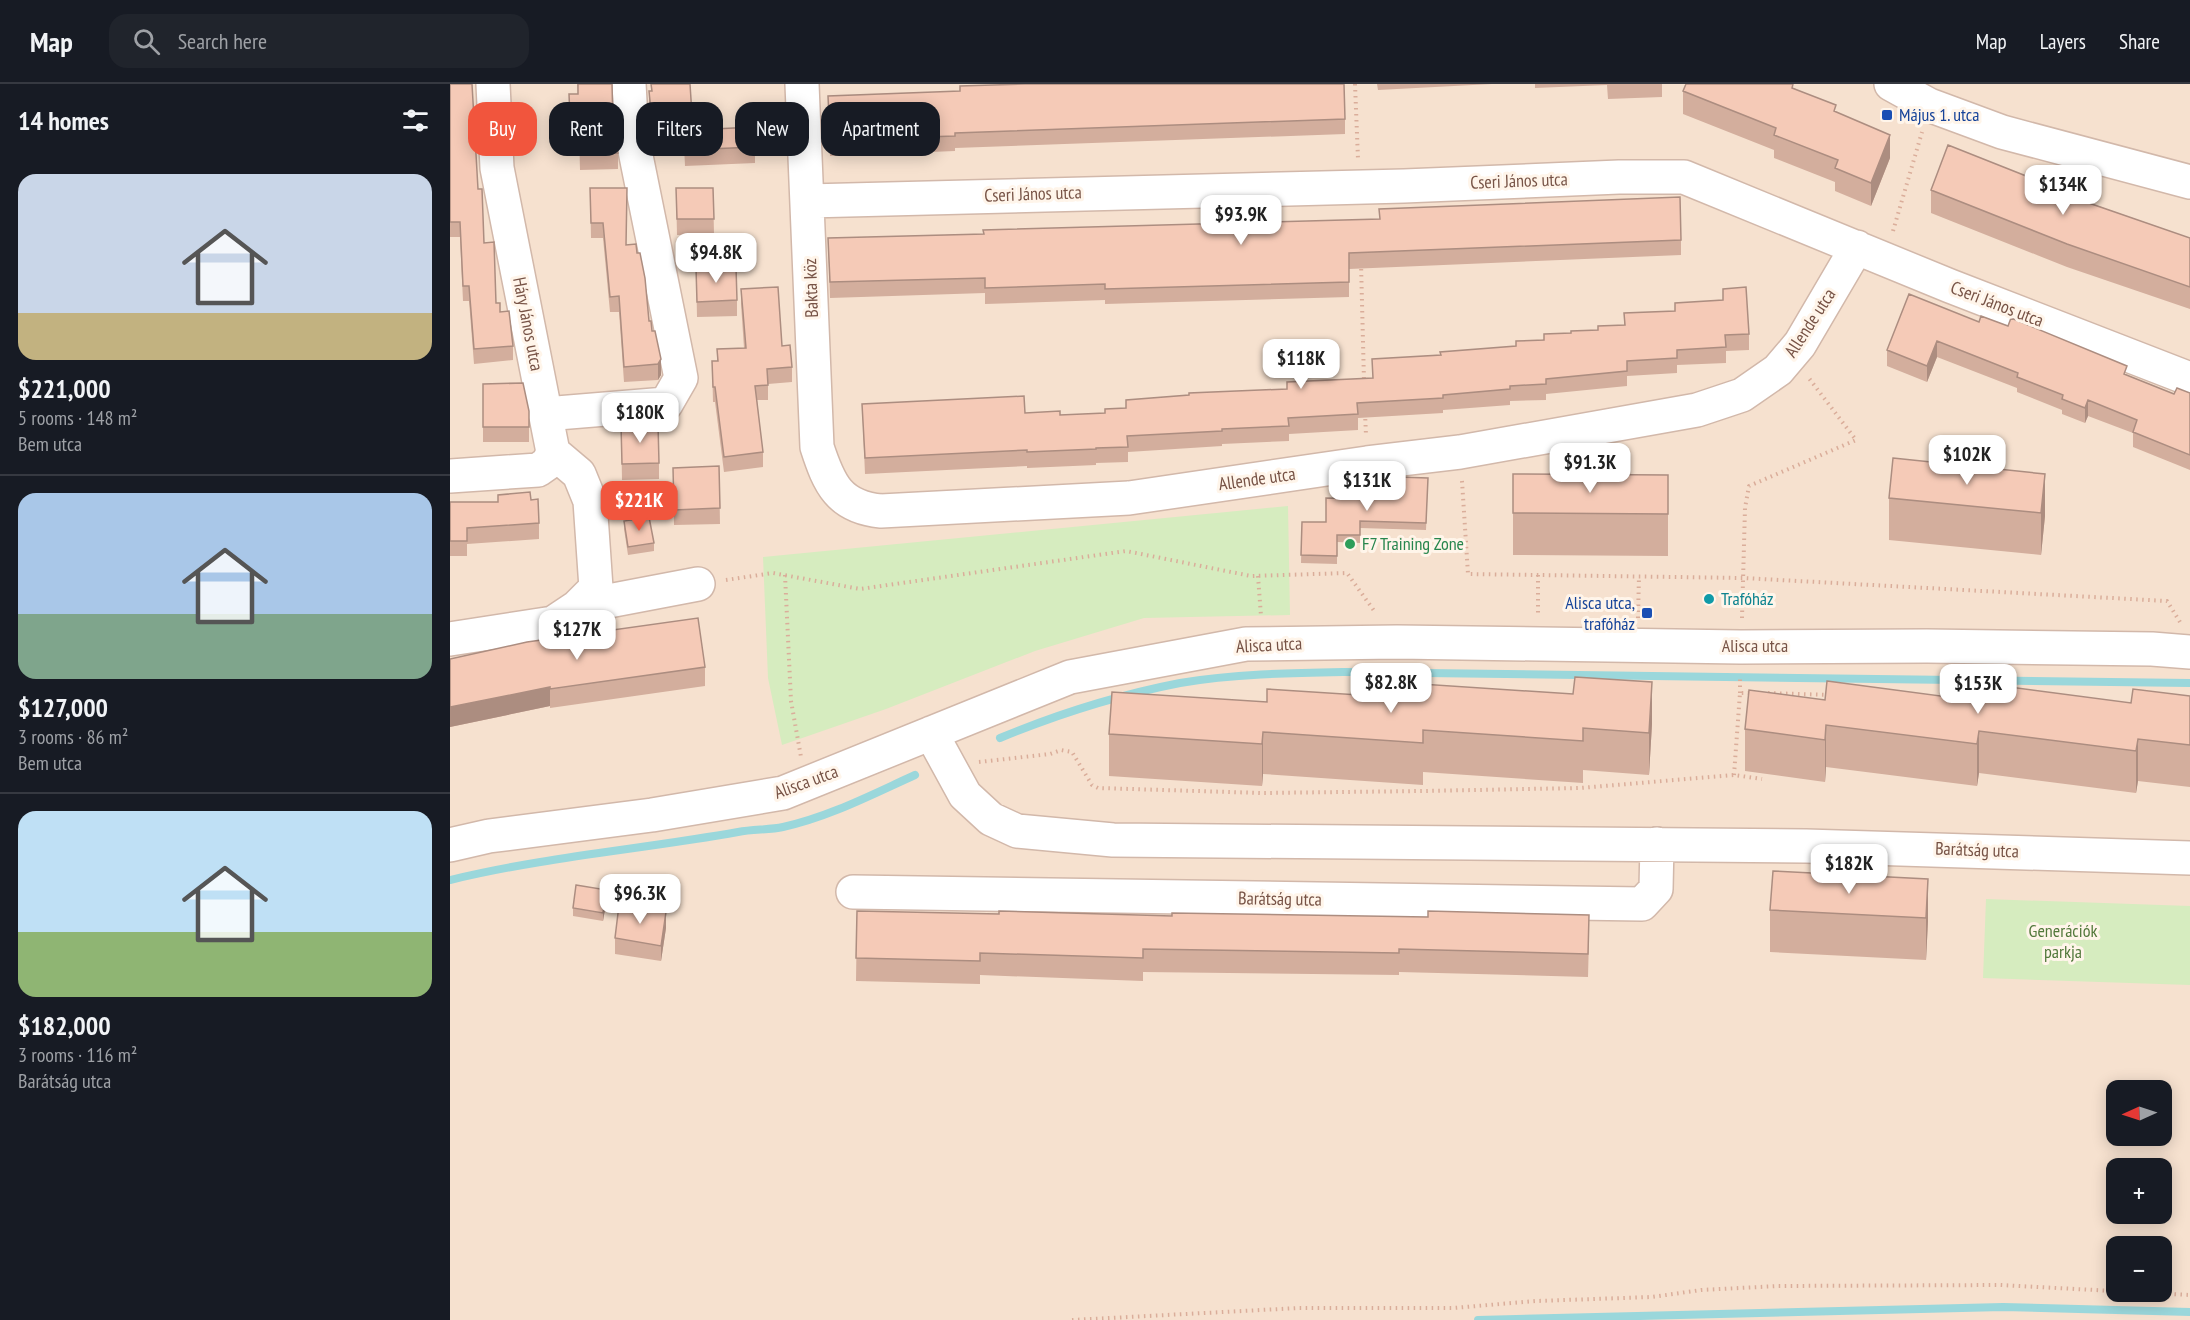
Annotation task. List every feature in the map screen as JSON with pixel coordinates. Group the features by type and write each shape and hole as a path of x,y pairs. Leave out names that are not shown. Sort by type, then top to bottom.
{"street":[{"name":"Háry János utca","path":"493,84 497,168 552,452"},
{"path":"545,414 666,404 681,378 632,136 629,84"},
{"name":"Bakta köz","path":"802,84 817,447 825,473 834,488"},
{"path":"1891,84 1929,105 2002,132 2190,182"},
{"name":"Cseri János utca","path":"808,201 1684,177 1950,286 2190,380"},
{"name":"Allende utca","path":"834,488 847,502 865,509 881,511 1129,498 1367,463 1460,452 1671,416 1742,395 1778,370 1871,252"},
{"path":"450,476 538,471 548,463 552,452 579,474 590,501 596,588 577,607 553,624 450,639"},
{"path":"577,607 698,584"},
{"name":"Alisca utca","path":"450,845 489,836 652,815 783,793 1070,677 1246,644 1397,642 1741,647 2152,649 2187,640"},
{"name":"Barátság utca","path":"931,733 965,795 991,819 1017,831 1113,840 1657,844 1970,850 2190,858"},
{"name":"Barátság utca","path":"853,892 1642,904 1656,889 1657,844"}],"path":[{"path":"1355,84 1359,187"},
{"path":"1871,252 1929,105"},
{"path":"1361,256 1364,382"},
{"path":"1741,647 1745,508 1749,486 1856,440 1804,371"},
{"path":"1365,406 1367,463"},
{"path":"1460,452 1468,574 1743,578 2167,601 2187,640"},
{"path":"698,584 773,573 860,589 1126,551 1258,576 1347,573 1397,642"},
{"path":"785,575 791,701 805,784"},
{"path":"1538,575 1538,645"},
{"path":"1258,576 1259,587"},
{"path":"1638,646 1639,576"},
{"path":"1734,775 1740,691 1835,695"},
{"path":"1943,697 1990,699"},
{"path":"948,764 1050,754 1061,750 1072,752 1092,785 1098,788 1250,793 1580,788 1734,775 1762,779"},
{"path":"1072,1320 1299,1308 1453,1308 1536,1301 1652,1298 1701,1290 1778,1286 2000,1285 2190,1295"}],"shaded area":[{"path":"450,84 2190,84 2190,1320 450,1320"}],"green space":[{"path":"1288,506 1290,615 1144,618 1035,651 886,709 782,745 768,678 763,557"},
{"name":"Generációk parkja","path":"1986,899 2190,906 2190,985 1983,978"}],"building":[{"path":"450,84 472,84 473,102 468,102 468,156 476,156 478,189 482,189 484,243 494,242 496,303 500,303 500,312 509,311 513,346 474,349 469,286 463,286 460,222 450,222"},
{"path":"578,84 612,84 612,102 569,102 569,94 578,94"},
{"path":"651,84 690,84 691,102 650,102 649,91 652,91"},
{"path":"1344,84 1345,119 955,133 955,136 940,136 940,102 828,102 828,96 960,91 960,86"},
{"path":"1686,84 1793,84 1792,88 1836,105 1834,111 1890,135 1871,183 1835,168 1838,160 1774,135 1776,128 1683,91"},
{"path":"735,128 735,148 723,148 723,129"},
{"path":"1948,145 2084,199 2083,201 2190,238 2190,287 2067,244 1931,190"},
{"path":"590,188 627,188 626,245 636,244 637,253 640,253 649,321 651,321 652,331 655,331 661,359 658,364 624,367 619,296 610,297 603,223 591,223"},
{"path":"676,188 713,188 714,219 677,219"},
{"path":"1680,197 1681,240 1349,253 1349,282 1105,289 1105,284 985,288 985,278 830,282 828,238 984,234 983,230 1380,219 1379,209"},
{"path":"736,267 737,300 697,302 696,268"},
{"path":"778,287 782,346 790,345 792,367 767,369 768,385 755,386 763,452 724,457 715,387 713,387 712,361 718,361 717,349 746,348 741,289"},
{"path":"1746,287 1749,334 1725,335 1726,347 1677,350 1677,358 1627,361 1627,371 1546,379 1546,384 1510,386 1510,389 1443,395 1443,398 1357,403 1358,414 1288,418 1289,426 1127,436 1128,447 865,458 862,404 1024,396 1025,413 1060,411 1060,415 1105,413 1105,409 1126,408 1126,400 1189,395 1189,393 1287,389 1287,382 1373,378 1372,359 1441,355 1440,352 1516,346 1516,341 1544,340 1544,334 1598,330 1598,326 1625,325 1624,313 1675,311 1675,303 1723,300 1723,289"},
{"path":"1909,294 1979,322 1981,316 2008,326 2011,318 2127,366 2124,374 2174,394 2177,388 2190,393 2190,455 2133,432 2137,420 2088,400 2085,408 2062,399 2063,395 2017,377 2018,373 1937,341 1927,366 1887,350"},
{"path":"523,383 529,411 529,427 483,427 483,384"},
{"path":"658,424 659,463 622,464 621,425"},
{"path":"1893,458 2045,474 2041,513 1889,498"},
{"path":"719,466 720,508 674,510 673,468"},
{"path":"1513,474 1668,475 1668,514 1513,513"},
{"path":"1366,476 1428,478 1426,523 1360,521 1360,535 1337,535 1337,556 1301,555 1302,522 1326,522 1326,498 1365,499"},
{"path":"530,492 531,500 538,499 539,523 467,528 467,541 450,541 450,502 498,502 498,495"},
{"path":"649,517 654,543 628,547 624,521"},
{"path":"698,618 705,667 550,689 550,687 450,707 450,659 527,642"},
{"path":"1575,677 1652,682 1649,733 1583,728 1583,741 1423,730 1423,743 1263,732 1262,744 1109,734 1112,692 1267,702 1267,689 1421,699 1421,684 1573,694"},
{"path":"1827,681 1978,701 1980,683 2131,703 2133,689 2190,696 2190,745 2138,739 2136,751 1979,731 1977,744 1826,725 1825,740 1745,729 1749,690 1825,700"},
{"path":"1773,871 1928,879 1926,918 1770,910"},
{"path":"576,885 607,890 603,913 573,908"},
{"path":"619,905 666,912 661,946 615,938"},
{"path":"857,911 999,914 999,911 1172,916 1172,913 1428,917 1428,911 1589,915 1588,954 1399,949 1399,953 1143,949 1143,958 980,953 980,961 856,958"}],"waterway":[{"path":"1000,738 1066,713 1134,693 1200,680 1262,674 1344,672 2190,683"},
{"path":"450,880 557,859 783,827 834,811 915,775"},
{"path":"1478,1320 2003,1307 2190,1312"}],"place":[{"name":"Május 1. utca","path":"1887,115"},
{"name":"F7 Training Zone","path":"1350,544"},
{"name":"Trafóház","path":"1709,599"},
{"name":"Alisca utca, trafóház","path":"1647,613"}]}
